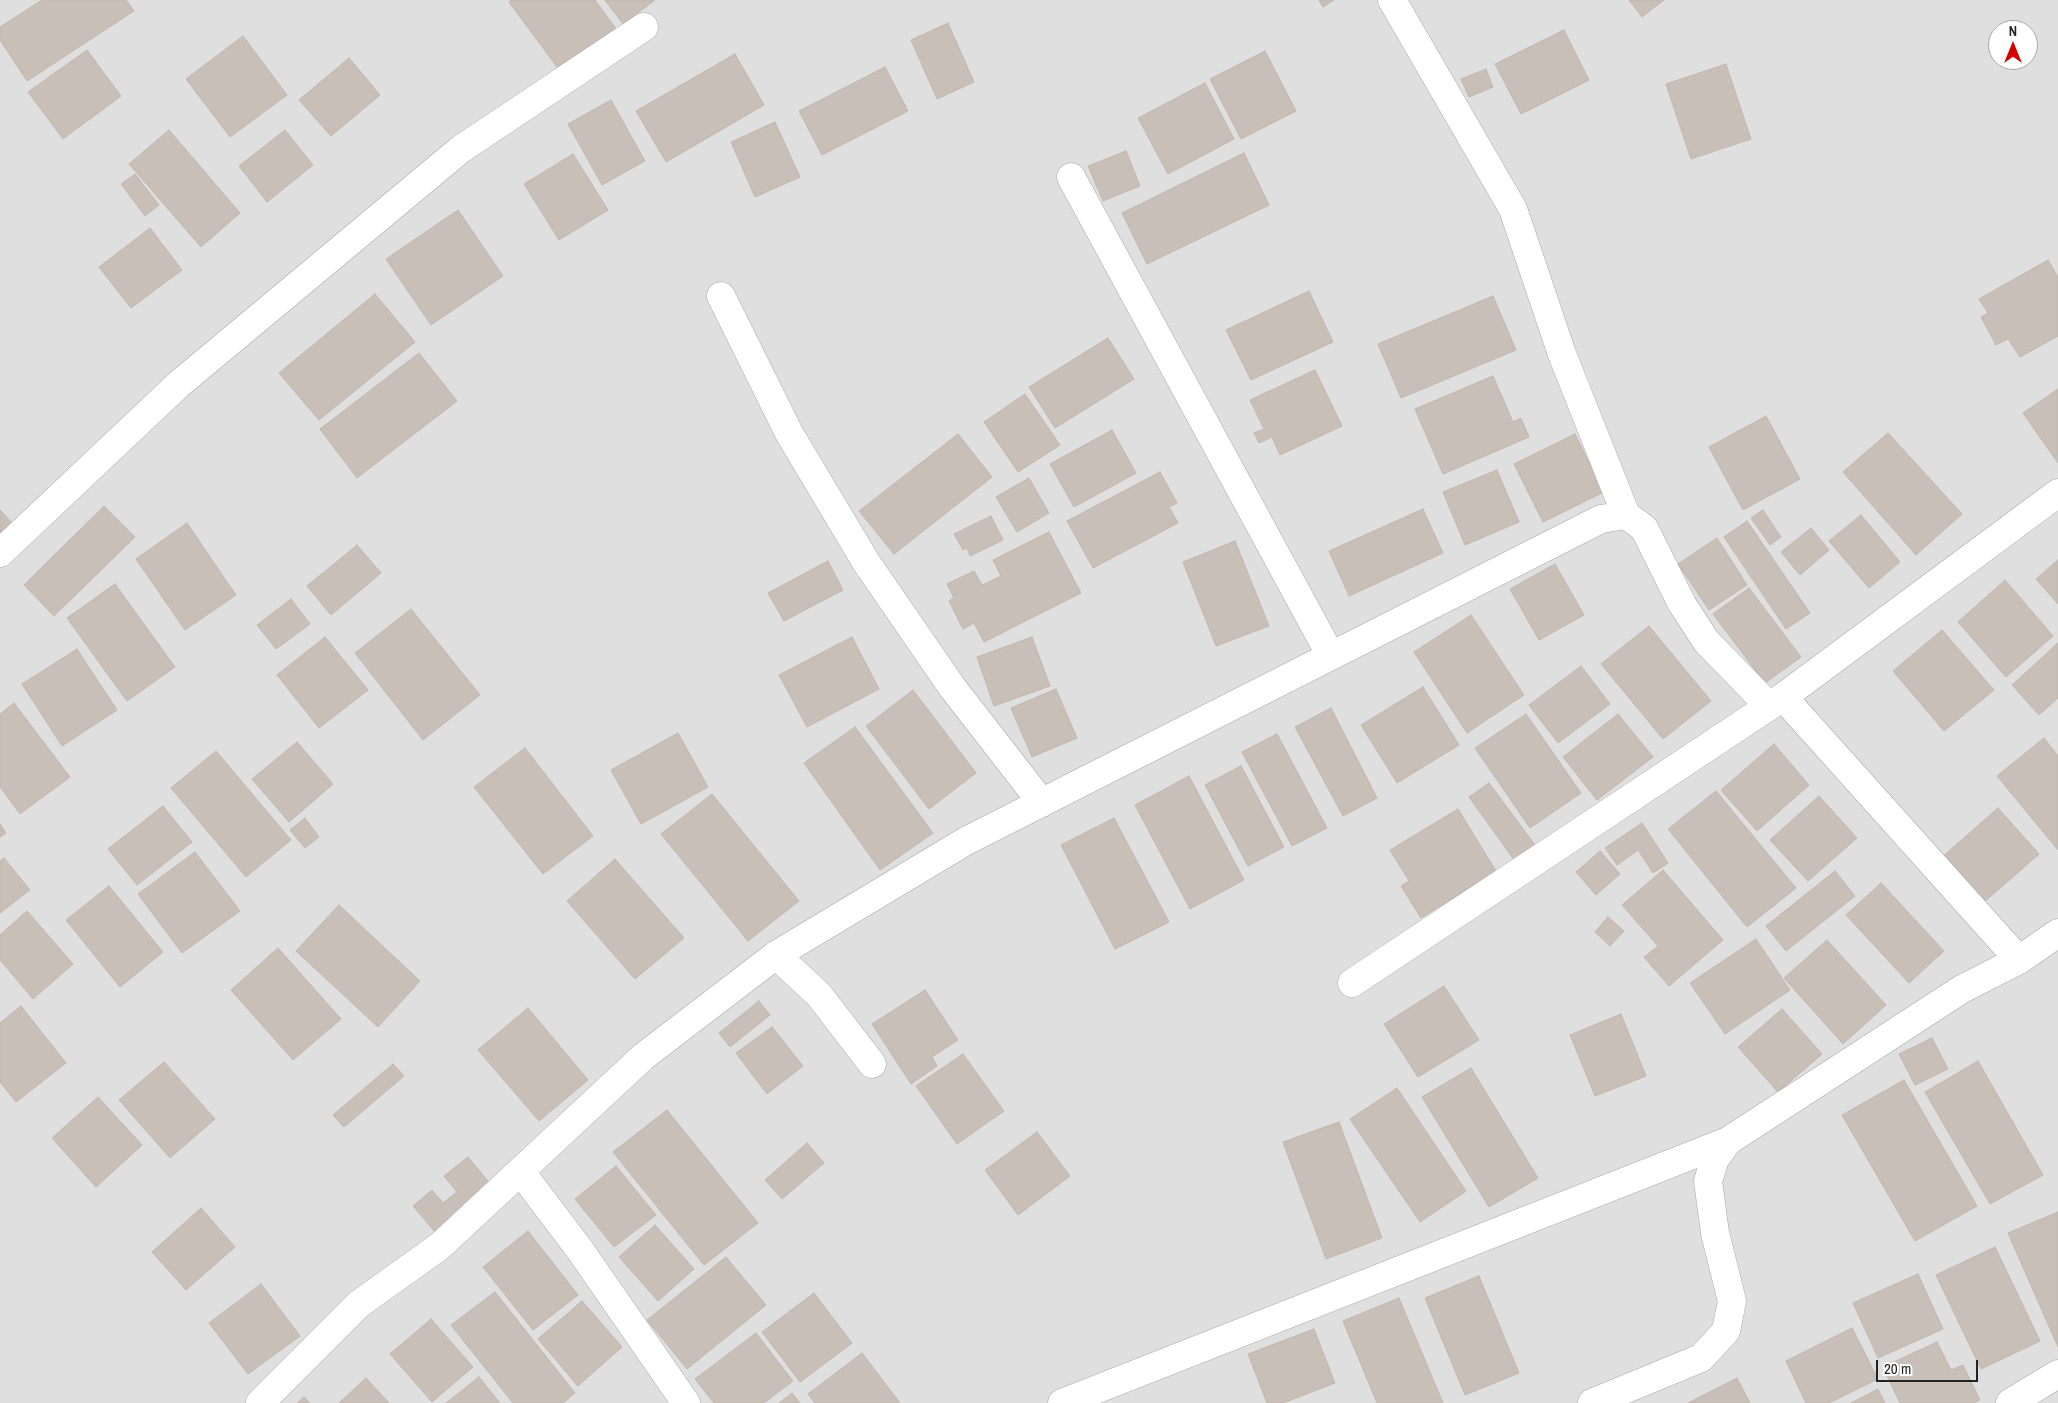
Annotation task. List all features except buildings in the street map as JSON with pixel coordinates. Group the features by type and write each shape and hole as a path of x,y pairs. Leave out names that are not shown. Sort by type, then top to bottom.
{"street":[{"path":"1392,0 1513,208 1562,354 1626,515 1644,528 1682,604 1706,641 1776,702 2019,960"},
{"path":"0,553 179,384 461,149 644,27"},
{"path":"1071,177 1331,656"},
{"path":"721,296 790,433 866,562 952,687 1042,802"},
{"path":"1352,983 1776,702 2058,493"},
{"path":"260,1403 358,1304 440,1246 644,1056 776,955 966,841 1601,519 1626,515"},
{"path":"1062,1403 1728,1141 1962,989 2019,960 2058,933"},
{"path":"776,955 819,995 872,1064"},
{"path":"1592,1403 1701,1358 1726,1331 1732,1301 1715,1234 1708,1181 1715,1159 1728,1141"},
{"path":"521,1172 580,1250 686,1403"},
{"path":"2010,1403 2058,1374"}],"shaded area":[{"path":"0,0 2058,0 2058,1403 0,1403"}]}
